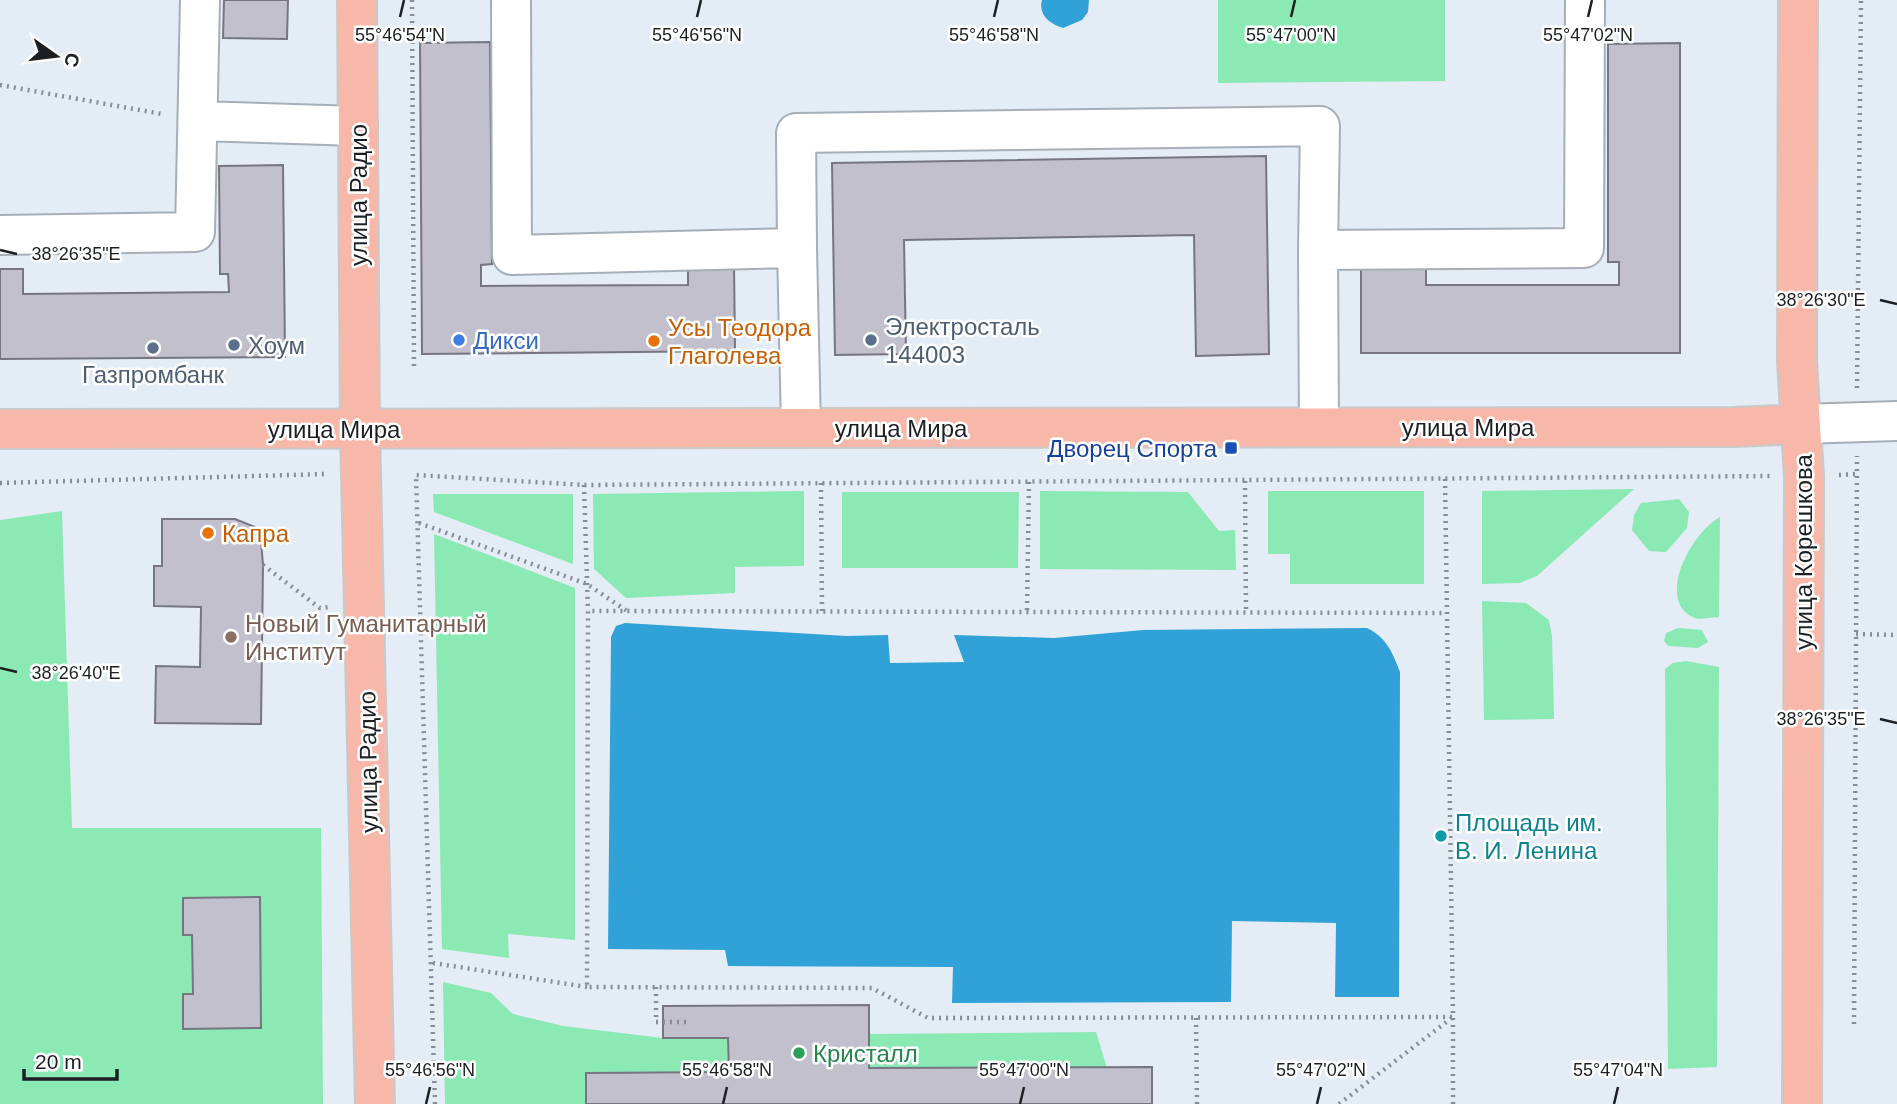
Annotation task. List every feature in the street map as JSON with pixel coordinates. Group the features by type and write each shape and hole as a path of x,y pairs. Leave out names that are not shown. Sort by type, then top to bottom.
{"main road":[{"name":"улица Радио","path":"357,0 360,429 375,1104"},
{"name":"улица Корешкова","path":"1798,0 1797,361 1804,477 1802,1104"},
{"name":"улица Мира","path":"0,429 1734,427 1801,424"}],"lane":[{"path":"0,234 195,232 200,0"},
{"path":"511,0 512,255 797,248"},
{"path":"1318,250 1584,248 1586,0"},
{"path":"198,121 358,126"},
{"path":"801,428 796,132 1320,126 1319,427"},
{"path":"1801,424 1897,421"}],"path":[{"path":"412,0 414,369"},
{"path":"1854,1024 1861,0"},
{"path":"0,85 198,121"},
{"path":"0,483 330,474"},
{"path":"435,1104 433,963 416,475 584,485 1734,475 1804,477 1857,474"},
{"path":"1445,479 1453,1104"},
{"path":"1027,610 1029,481"},
{"path":"1245,481 1247,612"},
{"path":"821,482 822,612"},
{"path":"584,485 587,584 587,987"},
{"path":"419,523 587,584 628,611"},
{"path":"263,565 320,608 333,607"},
{"path":"587,611 1027,610 1446,614"},
{"path":"1856,634 1897,635"},
{"path":"433,963 587,987 872,988 928,1018 1453,1017"},
{"path":"656,988 656,1022 688,1022"},
{"path":"1339,1104 1453,1017"},
{"path":"1196,1018 1197,1104"}],"green space":[{"path":"1218,0 1445,0 1445,81 1218,83"},
{"path":"1634,489 1537,576 1520,583 1482,584 1482,491"},
{"path":"804,491 804,566 735,567 735,593 626,598 594,569 593,494"},
{"path":"1040,491 1188,492 1219,531 1235,530 1236,570 1040,569"},
{"path":"1268,491 1424,491 1424,584 1290,584 1290,554 1268,554"},
{"path":"842,492 1019,492 1018,568 842,568"},
{"path":"433,494 573,494 573,564 434,512"},
{"path":"1679,499 1689,512 1687,528 1666,552 1649,551 1632,530 1634,515 1641,503"},
{"path":"62,511 72,828 321,828 323,1104 0,1104 0,520"},
{"path":"1720,517 1719,617 1698,619 1685,611 1678,599 1677,585 1688,552 1698,537"},
{"path":"434,534 575,588 575,940 508,934 509,958 442,949"},
{"path":"1482,601 1526,603 1549,620 1552,636 1554,719 1484,720"},
{"path":"1678,628 1702,630 1708,642 1698,648 1668,646 1664,641 1666,633"},
{"path":"1686,661 1719,667 1717,1067 1668,1069 1665,669 1673,663"},
{"path":"443,982 491,993 513,1014 563,1026 663,1038 728,1038 729,1072 587,1073 586,1104 445,1104"},
{"path":"1096,1032 1107,1068 869,1068 869,1034"}],"water":[{"path":"1042,0 1089,0 1088,12 1082,20 1063,28 1043,14"},
{"path":"625,623 847,636 888,635 890,663 964,662 954,635 1054,638 1143,630 1367,628 1388,646 1400,672 1399,997 1335,997 1336,923 1232,921 1231,1002 952,1003 953,967 728,966 725,950 608,949 611,637 616,626"}],"building":[{"path":"224,0 288,0 287,39 223,38"},
{"path":"490,42 492,264 481,265 481,286 688,285 688,262 734,262 735,351 422,354 420,43"},
{"path":"1680,43 1680,353 1361,353 1361,256 1426,256 1426,285 1619,285 1619,262 1608,262 1608,44"},
{"path":"1266,156 1269,354 1196,356 1194,235 904,240 906,354 835,355 832,163"},
{"path":"283,165 285,357 0,359 0,269 23,269 23,294 229,292 228,274 220,274 219,166"},
{"name":"Новый Гуманитарный Институт","path":"162,519 235,519 255,527 261,540 263,565 261,724 155,723 156,666 200,667 201,607 154,606 154,566 162,566"},
{"path":"260,897 261,1028 183,1029 183,994 193,994 192,935 183,935 183,898"},
{"name":"Кристалл","path":"869,1005 869,1068 1152,1067 1152,1104 586,1104 586,1073 729,1072 728,1038 663,1038 663,1006"}],"place":[{"name":"Дикси","path":"459,340"},
{"name":"Электросталь 144003","path":"871,340"},
{"name":"Усы Теодора Глаголева","path":"654,341"},
{"name":"Хоум","path":"234,345"},
{"name":"Газпромбанк","path":"153,348"},
{"name":"Дворец Спорта","path":"1231,448"},
{"name":"Капра","path":"208,533"},
{"name":"Новый Гуманитарный Институт","path":"231,637"},
{"name":"Площадь им. В. И. Ленина","path":"1441,836"},
{"name":"Кристалл","path":"799,1053"}]}
